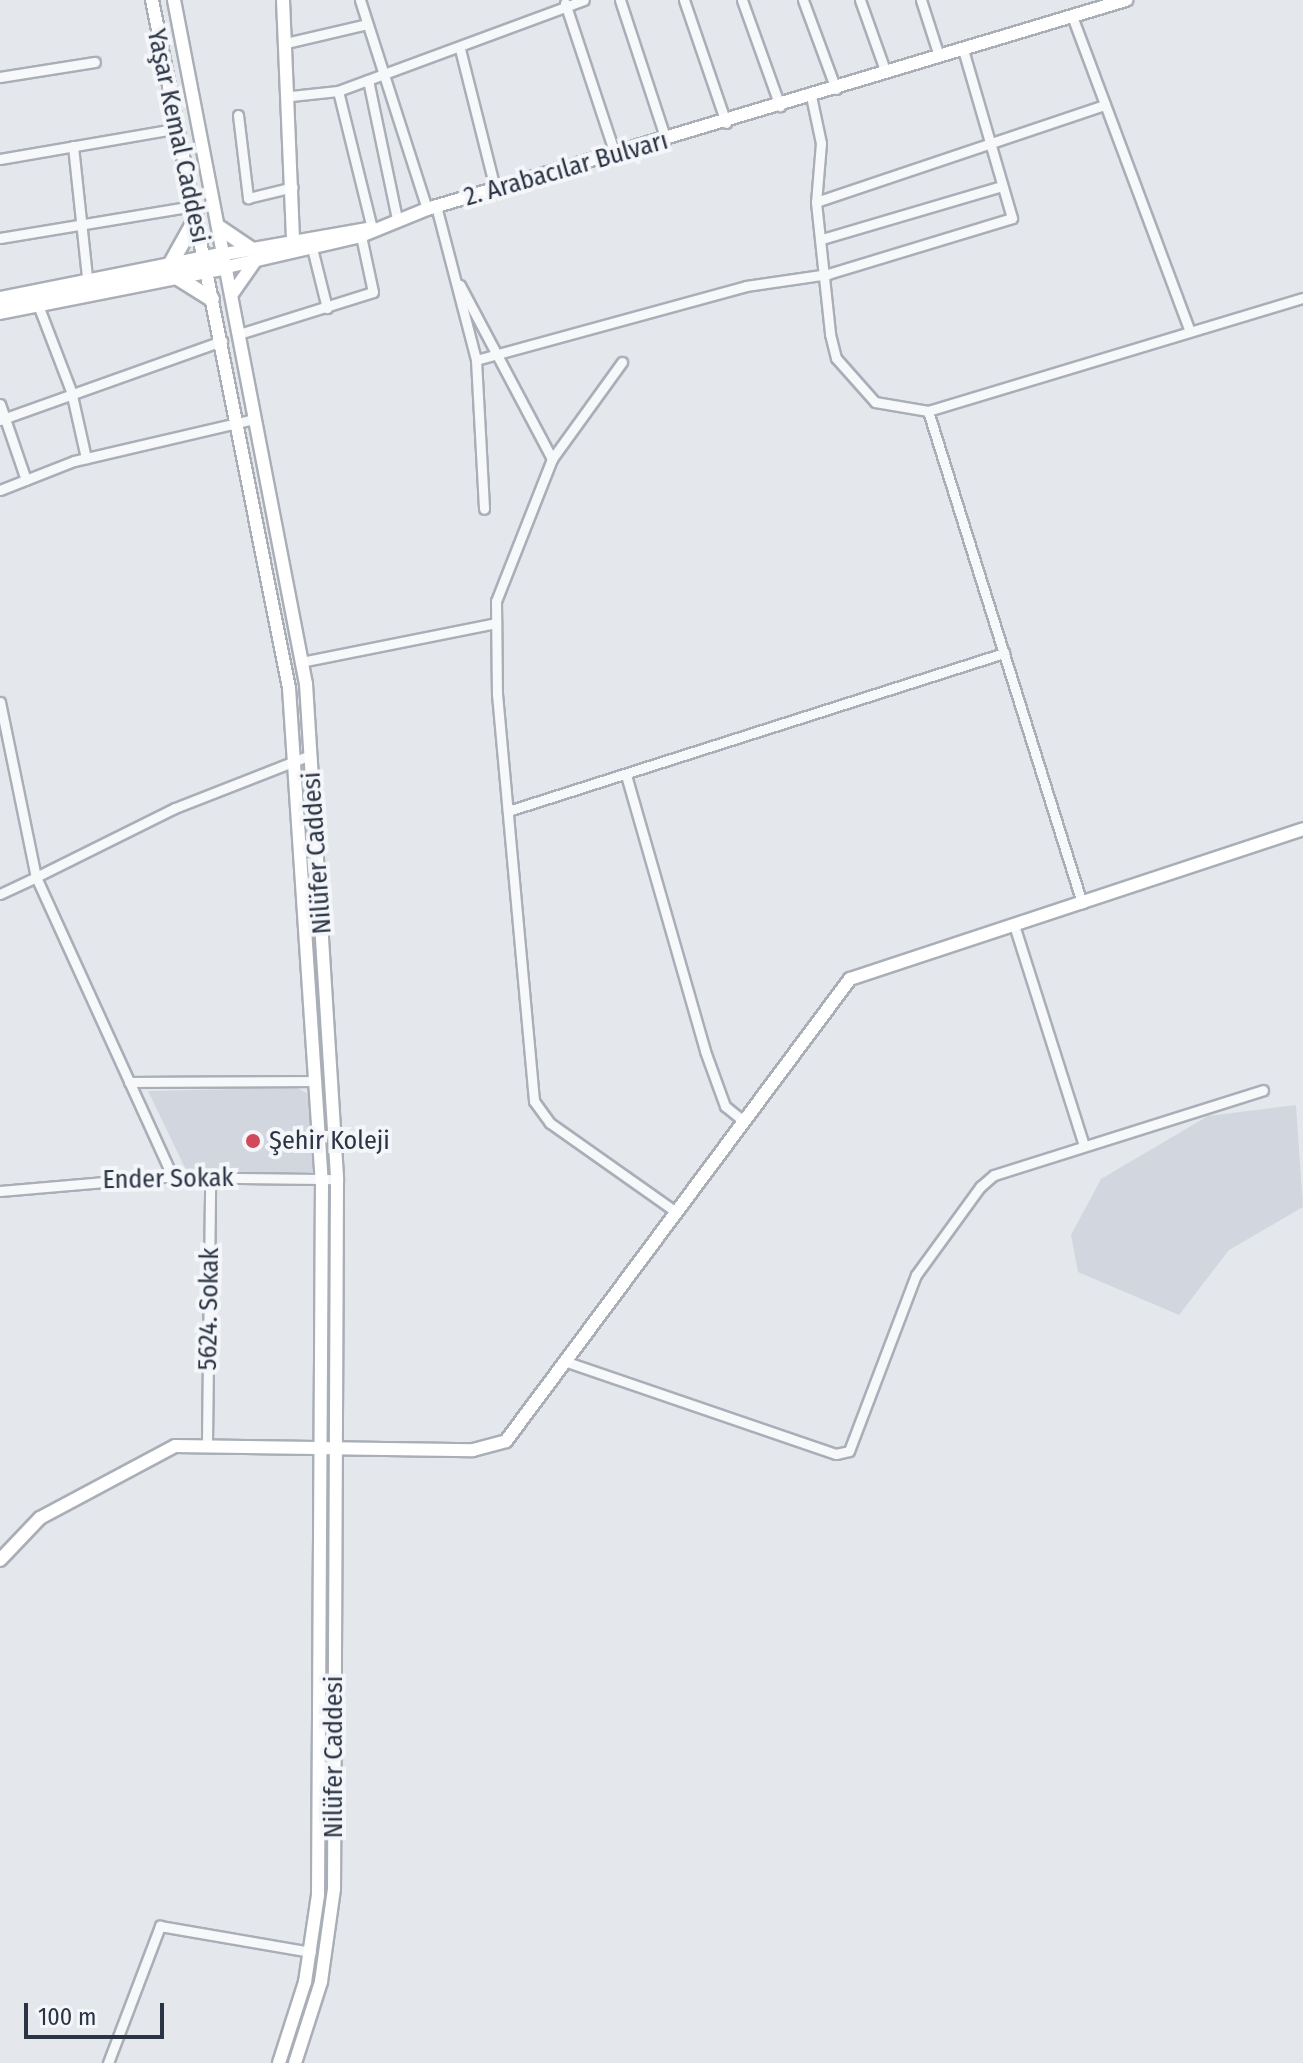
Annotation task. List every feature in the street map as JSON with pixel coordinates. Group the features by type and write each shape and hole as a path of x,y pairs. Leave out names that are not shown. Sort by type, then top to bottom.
{"main road":[{"path":"174,271 194,212"},
{"path":"220,228 252,255"},
{"path":"0,299 226,261"},
{"path":"174,271 212,299"},
{"path":"0,312 174,271"}],"street":[{"name":"Yaşar Kemal Caddesi","path":"152,0 174,129 222,341 233,423 287,677 322,1179 329,1445"},
{"name":"Yaşar Kemal Caddesi","path":"174,0 226,261"},
{"path":"283,0 291,96 293,240"},
{"path":"360,0 454,276 476,360 484,509"},
{"path":"291,96 338,91 460,49 565,3 584,0"},
{"path":"620,0 666,140"},
{"path":"684,0 726,123"},
{"path":"742,0 780,106"},
{"path":"803,0 836,89"},
{"path":"860,0 886,73"},
{"path":"921,0 939,56"},
{"name":"2. Arabacılar Bulvarı","path":"252,255 312,248 367,232 397,219 495,188 726,123 1126,0"},
{"path":"565,3 615,154"},
{"path":"1072,16 1189,329"},
{"path":"286,43 367,24"},
{"path":"460,49 495,188"},
{"path":"476,360 500,356 746,286 828,274 1012,218 988,146 963,49"},
{"path":"0,77 95,62"},
{"path":"368,80 397,219"},
{"path":"239,334 373,292 367,232 338,91"},
{"path":"811,96 821,143 816,202 828,274 836,358 858,390 875,402 928,411 1189,329 1303,298"},
{"path":"816,202 1105,105"},
{"path":"238,115 248,198 293,187"},
{"path":"0,159 174,129"},
{"path":"73,146 87,278"},
{"path":"822,239 1002,186"},
{"path":"0,238 81,222 194,212"},
{"path":"226,261 293,240 367,232"},
{"path":"312,248 327,308"},
{"path":"232,294 252,255"},
{"name":"Nilüfer Caddesi","path":"226,261 250,420 301,662 310,755 337,1179 329,1445 334,1889 321,1982 295,2063"},
{"path":"454,276 500,356 552,459"},
{"path":"38,305 71,391 86,458"},
{"path":"2,419 71,391 222,341"},
{"path":"622,362 552,459 496,601 496,623 508,811 534,1101 550,1123 676,1212"},
{"path":"0,404 2,419 26,480"},
{"path":"928,411 1082,903"},
{"path":"0,490 86,458 250,420"},
{"path":"301,662 496,623"},
{"path":"508,811 1004,653"},
{"path":"0,702 36,877 173,1177"},
{"path":"0,894 175,808 310,755"},
{"path":"626,775 705,1051 725,1106 741,1119"},
{"path":"0,1560 40,1518 110,1477 175,1446 207,1441 490,1446 519,1429 741,1119 850,979 1303,829"},
{"path":"1014,925 1084,1146"},
{"path":"129,1082 315,1081"},
{"path":"567,1362 836,1454 849,1451 916,1275 980,1187 994,1175 1263,1090"},
{"name":"Ender Sokak","path":"0,1191 173,1177 337,1179"},
{"name":"5624. Sokak","path":"207,1441 210,1177"},
{"path":"279,2063 311,1952 321,1825 329,1445"},
{"path":"108,2063 160,1926 311,1952"}],"shaded area":[{"path":"298,1088 311,1096 315,1172 187,1172 148,1091"},
{"path":"1296,1105 1303,1207 1229,1250 1179,1315 1078,1272 1071,1235 1101,1179 1208,1116"}],"place":[{"name":"Şehir Koleji","path":"253,1141"}]}
